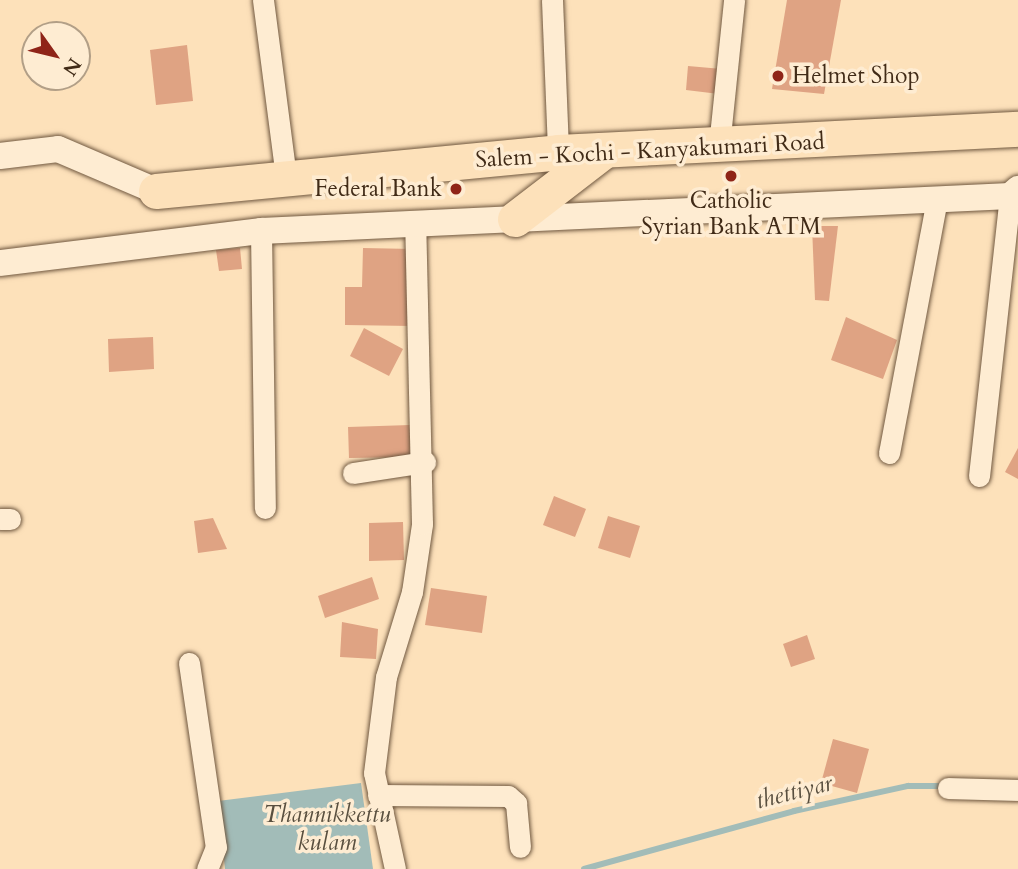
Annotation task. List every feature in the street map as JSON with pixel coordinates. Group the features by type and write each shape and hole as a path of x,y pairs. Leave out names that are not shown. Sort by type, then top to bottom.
{"highway":[{"name":"Salem - Kochi - Kanyakumari Road","path":"156,191 558,152 1018,129"},
{"path":"515,219 605,150"}],"street":[{"path":"263,0 285,177"},
{"path":"552,0 558,152"},
{"path":"719,146 734,0"},
{"path":"0,156 58,149 156,191"},
{"path":"0,263 261,231 1015,194 979,476"},
{"path":"889,453 937,199"},
{"path":"395,869 374,772 386,677 412,592 425,462 415,223"},
{"path":"261,231 265,508"},
{"path":"353,473 425,462"},
{"path":"189,663 216,847 207,869"},
{"path":"948,788 1018,790"},
{"path":"378,795 508,796 516,803 520,847"}],"water":[{"name":"Thannikkettu kulam","path":"361,783 373,869 225,869 218,801"}],"building":[{"path":"787,0 841,0 824,94 772,89"},
{"path":"187,45 193,101 156,105 150,50"},
{"path":"688,66 722,69 719,94 686,90"},
{"path":"812,226 838,226 829,301 815,300"},
{"path":"240,248 242,269 219,271 216,250"},
{"path":"363,248 413,249 412,326 345,325 345,287 362,287"},
{"path":"846,317 897,340 883,379 831,360"},
{"path":"364,328 403,349 389,376 350,356"},
{"path":"153,337 154,369 109,372 108,339"},
{"path":"410,425 411,457 349,458 348,427"},
{"path":"1018,448 1018,479 1005,472"},
{"path":"554,496 586,509 575,537 543,525"},
{"path":"608,516 640,526 630,558 598,548"},
{"path":"213,518 227,549 198,553 194,521"},
{"path":"403,522 404,560 369,561 369,523"},
{"path":"372,577 379,599 325,618 318,596"},
{"path":"431,588 487,596 482,633 425,625"},
{"path":"342,622 378,629 376,659 340,657"},
{"path":"807,635 815,659 791,667 783,644"},
{"path":"833,739 869,749 857,793 821,783"}],"waterway":[{"name":"thettiyar","path":"584,869 794,811 908,786 946,786"}],"place":[{"name":"Helmet Shop","path":"778,76"},
{"name":"Catholic Syrian Bank ATM","path":"731,176"},
{"name":"Federal Bank","path":"456,189"}]}
